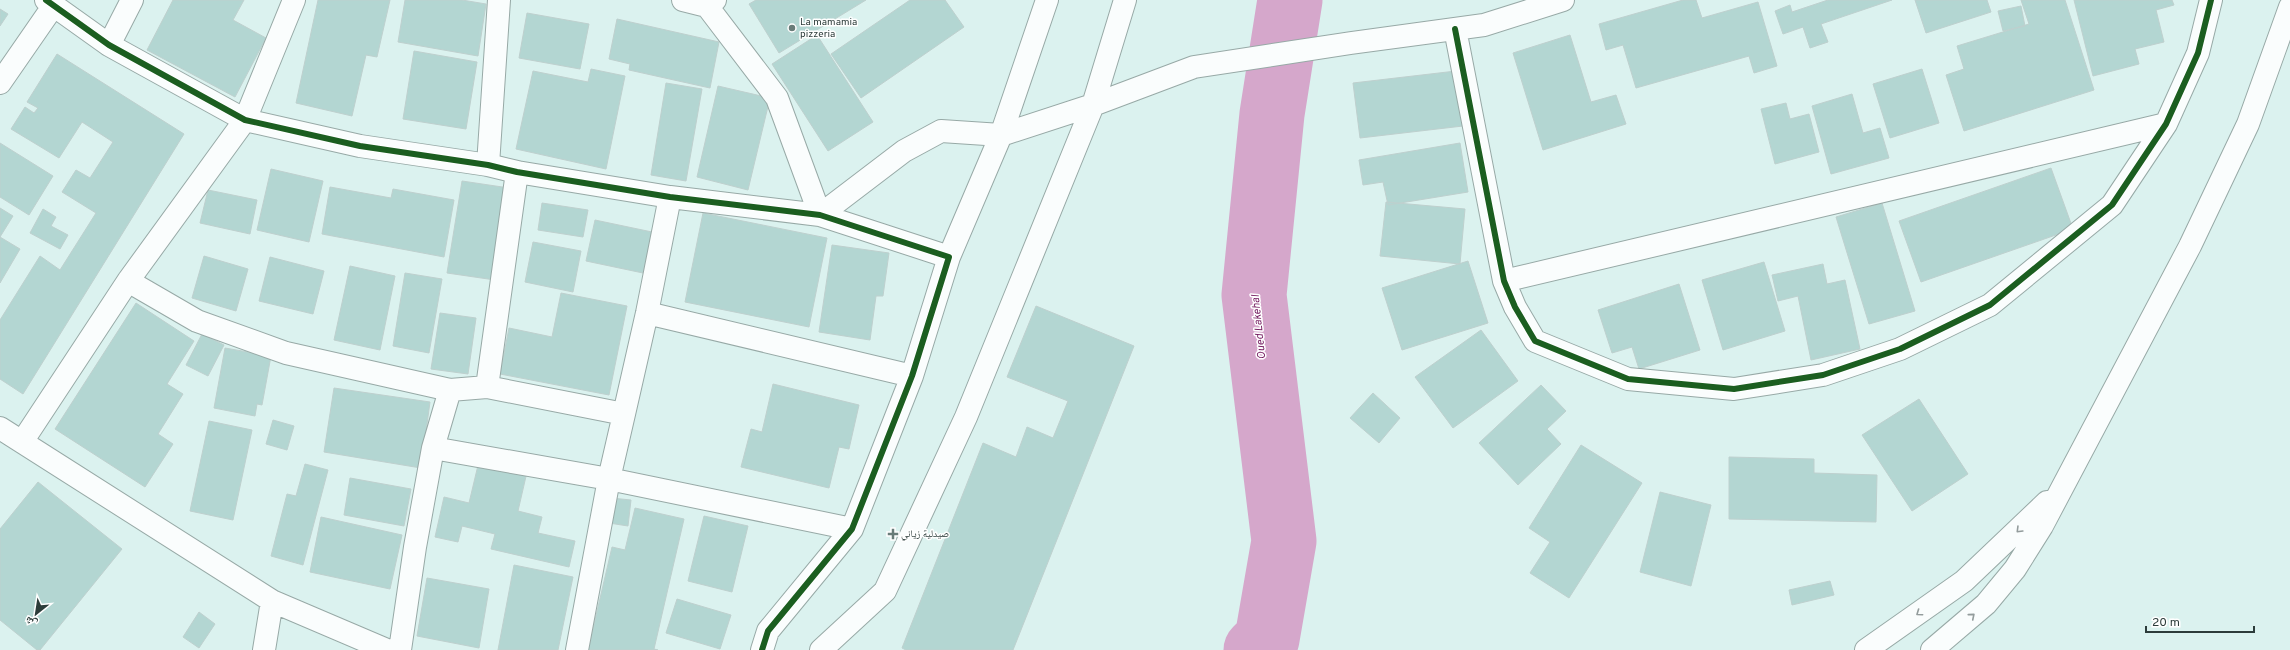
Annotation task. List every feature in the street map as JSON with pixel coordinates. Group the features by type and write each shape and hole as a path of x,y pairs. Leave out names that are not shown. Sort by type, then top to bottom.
{"street":[{"path":"109,45 132,0"},
{"path":"22,442 128,281 245,120 294,0"},
{"path":"488,165 499,0"},
{"path":"683,0 711,3 777,98 820,215"},
{"path":"762,650 768,631 852,529 912,376 949,257 1001,135 1047,0"},
{"path":"821,650 885,591 966,417 1093,105 1124,0"},
{"path":"820,215 904,151 941,131 1001,135 1093,105 1194,67 1351,43 1484,26 1563,0"},
{"path":"1455,29 1504,281 1515,307 1535,341 1628,379 1734,389 1823,375 1900,349 1990,305 2112,205 2166,124 2198,53 2211,0"},
{"path":"0,83 50,2 109,45 245,120 360,146 488,165 517,172 670,197 820,215 949,257"},
{"path":"1932,650 1986,604 2000,587 2029,548 2066,482 2197,232 2248,124 2290,7"},
{"path":"1504,281 2166,124"},
{"path":"487,387 517,172"},
{"path":"577,650 609,479 647,313 670,197"},
{"path":"128,281 197,321 286,353 450,390 487,387 624,414"},
{"path":"647,313 912,376"},
{"path":"400,650 415,547 433,448 450,390"},
{"path":"0,428 272,601 387,650"},
{"path":"433,448 609,479 852,529"},
{"path":"1866,650 1964,581 2010,539 2066,482"},
{"path":"264,650 272,601"}],"building":[{"path":"173,0 244,0 233,20 266,38 235,97 147,50"},
{"path":"318,0 390,0 377,57 366,55 352,116 296,103"},
{"path":"405,0 462,0 486,4 478,56 398,42"},
{"name":"La mamamia pizzeria","path":"756,0 866,0 779,53 749,4"},
{"path":"910,0 945,0 964,27 861,98 831,54"},
{"path":"1683,0 1696,0 1702,18 1758,2 1777,66 1754,73 1749,56 1636,88 1623,45 1606,50 1599,24"},
{"path":"1828,0 1892,0 1821,24 1828,42 1810,48 1803,27 1783,34 1775,11 1790,5 1792,12"},
{"path":"1915,0 1987,0 1991,12 1926,33"},
{"path":"2021,0 2065,0 2094,90 1964,131 1946,75 1964,69 1957,46 2029,24"},
{"path":"2074,0 2172,0 2174,5 2156,10 2164,42 2135,49 2139,64 2093,76"},
{"path":"2021,6 2025,26 2003,31 1998,11"},
{"path":"0,9 8,14 0,26"},
{"path":"527,13 589,24 580,69 519,58"},
{"path":"617,19 719,42 710,88 629,70 630,64 609,59"},
{"path":"817,35 873,122 828,151 772,64"},
{"path":"1570,35 1591,102 1616,95 1626,124 1543,150 1513,53"},
{"path":"414,51 477,62 466,129 403,119"},
{"path":"57,54 184,134 23,394 0,379 0,320 40,256 60,270 96,213 62,192 76,170 90,178 113,142 82,122 59,158 11,129 25,107 34,113 38,108 27,102"},
{"path":"591,69 625,76 606,169 516,149 533,71 588,82"},
{"path":"1922,69 1939,123 1890,138 1873,84"},
{"path":"1456,71 1463,126 1360,138 1353,83"},
{"path":"666,83 702,89 686,181 651,175"},
{"path":"718,86 770,98 748,190 697,177"},
{"path":"1852,94 1863,133 1880,128 1889,158 1831,174 1812,106"},
{"path":"1786,103 1790,119 1809,114 1819,152 1775,164 1761,109"},
{"path":"0,143 53,176 29,215 0,197"},
{"path":"1460,143 1468,192 1388,205 1383,182 1363,185 1359,160"},
{"path":"2051,168 2073,229 1921,282 1899,221"},
{"path":"271,169 323,181 309,242 257,230"},
{"path":"462,181 509,188 495,280 447,273"},
{"path":"330,187 391,198 393,189 454,200 444,257 322,234"},
{"path":"208,190 257,200 250,234 200,223"},
{"path":"1386,202 1465,209 1460,264 1380,256"},
{"path":"542,203 588,210 583,237 538,230"},
{"path":"1882,203 1915,311 1869,324 1836,217"},
{"path":"0,208 13,216 0,237"},
{"path":"43,209 56,217 51,226 68,235 60,249 30,233"},
{"path":"703,213 827,238 809,327 685,302"},
{"path":"595,220 652,232 643,273 586,261"},
{"path":"0,237 20,249 0,283"},
{"path":"533,242 581,251 573,292 525,282"},
{"path":"832,245 889,253 883,296 876,296 870,340 819,332"},
{"path":"204,256 248,269 236,311 192,298"},
{"path":"270,257 324,271 313,314 259,301"},
{"path":"1468,261 1488,323 1402,350 1382,288"},
{"path":"1764,262 1785,331 1723,350 1702,280"},
{"path":"1823,264 1827,284 1845,280 1860,349 1811,360 1798,296 1778,301 1772,275"},
{"path":"350,266 395,276 380,350 334,340"},
{"path":"405,273 442,279 429,353 393,346"},
{"path":"1679,284 1700,350 1639,369 1632,347 1612,353 1598,310"},
{"path":"561,293 627,306 609,395 500,374 509,328 552,337"},
{"path":"136,303 194,341 167,384 183,394 158,434 173,444 145,487 55,429"},
{"path":"1036,306 1134,346 1013,650 906,650 902,648 983,443 1016,457 1027,427 1053,438 1068,401 1007,377"},
{"path":"440,313 476,318 468,374 431,369"},
{"path":"1481,330 1518,381 1453,428 1415,377"},
{"path":"202,334 224,345 208,376 186,365"},
{"path":"225,348 271,356 262,405 257,404 255,416 214,408"},
{"path":"773,384 859,405 849,449 839,447 829,488 741,467 751,429 762,432"},
{"path":"1541,385 1566,411 1547,429 1561,444 1518,485 1479,443"},
{"path":"334,388 430,402 421,468 324,452"},
{"path":"1373,393 1400,418 1379,443 1350,418"},
{"path":"1919,399 1968,474 1912,511 1862,435"},
{"path":"273,420 294,426 287,450 266,444"},
{"path":"209,421 252,430 233,520 190,511"},
{"path":"1581,445 1642,483 1569,598 1530,573 1550,542 1529,528"},
{"path":"1729,457 1814,459 1814,473 1877,475 1876,522 1729,519"},
{"path":"479,461 527,472 518,511 542,517 538,533 575,541 569,567 491,549 495,534 462,526 458,542 435,537 444,497 469,503"},
{"path":"305,464 328,470 303,565 271,556 287,494 296,496"},
{"path":"350,478 411,489 404,526 344,515"},
{"path":"38,482 122,549 40,650 37,650 0,620 0,529"},
{"path":"1660,492 1711,505 1691,586 1640,572"},
{"path":"611,498 631,500 628,526 609,523"},
{"path":"635,508 684,519 654,649 658,650 588,650 612,547 625,550"},
{"path":"704,516 748,526 732,592 688,581"},
{"path":"321,517 402,535 390,589 310,572"},
{"path":"514,565 573,577 558,650 498,650"},
{"path":"427,578 489,589 479,648 417,636"},
{"path":"1830,581 1834,595 1792,605 1789,590"},
{"path":"677,599 731,615 720,649 666,633"},
{"path":"199,612 215,624 199,648 183,637"}],"waterway":[{"name":"Oued Lakehal","path":"1256,650 1267,639 1284,541 1254,295 1272,114 1290,0"}],"cycle path":[{"path":"46,0 109,45 245,120 360,146 488,165 517,172 670,197 820,215 949,257 912,376 852,529 768,631 762,650"},
{"path":"1455,29 1504,281 1515,307 1535,341 1628,379 1734,389 1823,375 1900,349 1990,305 2112,205 2166,124 2198,53 2211,0"}],"place":[{"name":"La mamamia pizzeria","path":"792,28"},
{"name":"صيدلية زياني","path":"893,534"}]}
